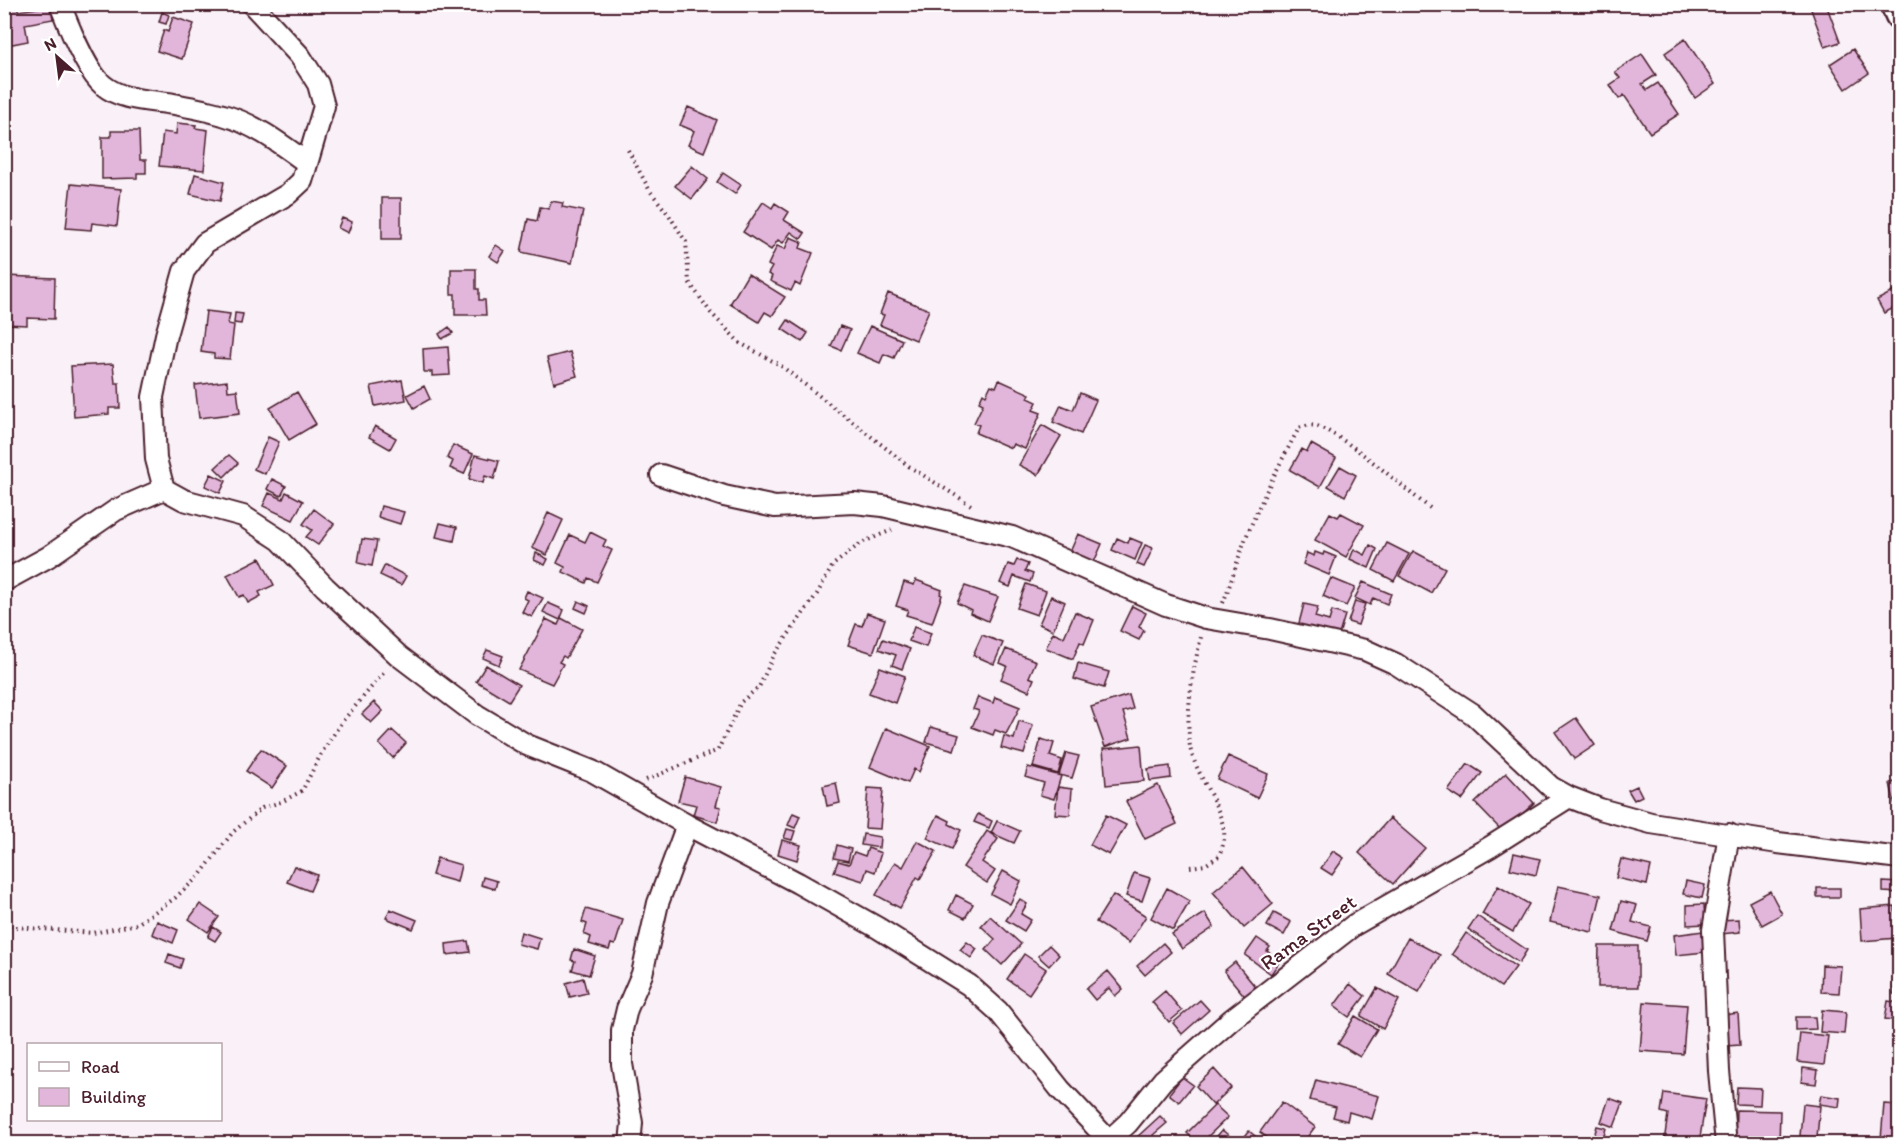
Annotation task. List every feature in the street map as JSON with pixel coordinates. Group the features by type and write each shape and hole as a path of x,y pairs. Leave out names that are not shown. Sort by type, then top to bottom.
{"main road":[{"path":"1895,4 1899,15"}],"street":[{"path":"60,4 95,77 104,86 120,95 225,115 261,131 307,163"},
{"path":"252,4 300,56 318,84 324,106 302,181 288,194 205,243 184,271 166,335 153,397 156,459 164,489 184,500 243,516 280,540 325,587 399,656 477,714 526,744 592,771 687,825 798,883 878,928 969,984 998,1011 1060,1089 1109,1142"},
{"path":"661,475 724,496 775,507 854,503 883,506 1012,537 1166,605 1210,619 1270,629 1365,650 1396,664 1473,714 1551,787 1600,809 1651,823 1778,843 1899,858"},
{"path":"4,581 48,557 116,510 164,489"},
{"name":"Rama Street","path":"1109,1142 1172,1072 1231,1020 1345,932 1411,891 1490,847 1569,797"},
{"path":"630,1143 632,1123 622,1064 622,1030 627,1009 642,974 658,903 687,825"},
{"path":"1726,1143 1719,1071 1713,930 1729,834"}],"path":[{"path":"628,150 650,190 686,243 689,282 711,313 740,343 780,365 910,467 962,498 978,511"},
{"path":"1190,867 1205,865 1219,856 1225,836 1219,815 1198,772 1190,747 1191,677 1210,619 1234,576 1252,521 1299,428 1308,424 1320,427 1354,449 1430,508"},
{"path":"623,789 718,750 741,702 759,687 774,655 817,594 833,565 861,543 927,517"},
{"path":"4,926 93,933 137,924 175,897 200,874 233,832 262,808 281,802 302,791 321,754 341,723 366,691 399,656"}],"building":[{"path":"4,4 18,4 18,11 51,6 53,19 25,24 28,41 7,45"},
{"path":"1809,4 1826,4 1840,42 1825,47"},
{"path":"162,12 169,15 166,24 159,22"},
{"path":"173,17 194,24 182,59 157,51 164,30 168,32"},
{"path":"1685,39 1715,84 1695,98 1665,53"},
{"path":"1853,49 1869,73 1846,89 1830,64"},
{"path":"1642,54 1656,75 1642,84 1647,90 1658,83 1679,114 1650,133 1624,95 1619,99 1610,85 1620,78 1615,72"},
{"path":"688,107 717,120 704,152 688,145 694,131 680,125"},
{"path":"177,123 196,125 195,128 208,130 204,170 159,166 163,132 176,134"},
{"path":"111,131 139,131 140,160 146,160 146,173 137,173 137,178 102,179 102,137 111,137"},
{"path":"692,166 708,179 692,199 675,186"},
{"path":"723,173 741,185 735,194 717,182"},
{"path":"195,174 224,182 220,201 190,194"},
{"path":"71,184 121,189 117,226 92,223 91,230 66,228"},
{"path":"382,198 401,198 401,239 382,239"},
{"path":"551,201 563,203 562,207 583,211 572,263 521,252 528,219 537,221 540,207 549,209"},
{"path":"763,202 772,208 775,203 789,212 784,220 805,233 801,239 791,232 783,243 778,240 771,250 743,232"},
{"path":"342,218 352,222 348,233 338,228"},
{"path":"790,237 802,242 800,248 813,253 800,286 795,283 791,291 770,281 772,276 768,274 772,267 768,265 777,246 785,249"},
{"path":"496,245 505,251 498,262 489,256"},
{"path":"4,249 7,249 8,273 4,273"},
{"path":"451,269 476,269 476,289 479,289 479,300 485,300 486,315 455,315 455,294 451,294"},
{"path":"748,274 785,297 772,316 765,312 759,322 730,304"},
{"path":"4,276 55,278 54,319 27,318 27,325 4,324"},
{"path":"1900,288 1900,305 1884,313 1877,300"},
{"path":"888,293 929,310 916,340 880,325 884,315 880,314"},
{"path":"206,311 230,314 228,324 234,325 230,359 214,358 214,354 201,352"},
{"path":"235,313 243,314 241,324 234,323"},
{"path":"788,320 808,333 802,342 782,329"},
{"path":"840,326 850,330 841,350 831,346"},
{"path":"870,326 902,340 894,358 884,354 880,363 857,353"},
{"path":"449,327 453,333 442,339 439,334"},
{"path":"448,347 450,375 432,376 432,372 424,372 423,349"},
{"path":"570,352 577,376 554,383 547,358"},
{"path":"113,364 115,383 119,383 120,408 109,408 109,414 74,417 71,366"},
{"path":"402,380 406,400 375,406 371,386"},
{"path":"999,380 1030,394 1028,398 1037,402 1033,410 1041,413 1025,449 1013,444 1011,448 976,433 979,425 974,423 983,404 979,402 983,393 986,395 991,385 996,387"},
{"path":"227,381 228,391 237,390 240,413 199,418 195,385"},
{"path":"424,386 430,399 414,408 407,395"},
{"path":"297,392 316,424 289,440 270,408"},
{"path":"1080,393 1096,400 1081,434 1053,422 1061,405 1073,410"},
{"path":"1042,425 1061,436 1038,475 1019,465"},
{"path":"375,426 396,438 390,449 369,437"},
{"path":"268,437 279,442 265,474 254,469"},
{"path":"1311,444 1336,458 1320,487 1290,470 1302,449 1307,452"},
{"path":"453,445 473,454 464,474 450,468 453,461 447,458"},
{"path":"229,455 238,463 224,477 215,468"},
{"path":"475,455 499,461 494,479 485,476 483,483 469,479"},
{"path":"1340,466 1356,475 1345,496 1328,486"},
{"path":"211,474 226,481 220,493 205,486"},
{"path":"272,479 286,486 281,496 267,489"},
{"path":"286,492 303,501 293,520 263,506 269,493 283,499"},
{"path":"381,506 404,512 400,524 378,517"},
{"path":"314,509 334,524 318,545 306,537 312,530 303,524"},
{"path":"548,513 563,520 547,555 532,548"},
{"path":"1330,513 1338,517 1341,513 1364,525 1346,557 1315,540"},
{"path":"440,523 457,527 454,541 436,537"},
{"path":"590,532 606,540 603,546 612,550 597,582 588,578 586,583 563,572 565,567 557,563 570,535 585,542"},
{"path":"1078,534 1102,544 1094,562 1070,552"},
{"path":"1117,538 1128,543 1130,538 1142,543 1135,560 1112,550"},
{"path":"362,539 377,541 372,566 358,563"},
{"path":"1387,543 1409,554 1394,581 1373,570"},
{"path":"1145,545 1153,548 1144,567 1137,564"},
{"path":"1370,545 1377,549 1369,568 1350,559 1354,549 1365,555"},
{"path":"1413,551 1445,568 1431,593 1399,576"},
{"path":"1315,552 1323,555 1324,552 1336,557 1329,575 1303,564 1307,553 1314,556"},
{"path":"536,553 548,559 545,565 534,560"},
{"path":"260,558 274,585 259,592 261,596 248,603 244,595 239,597 227,575"},
{"path":"1017,560 1028,564 1025,571 1033,574 1030,582 1014,576 1010,587 1000,583 1008,564 1014,566"},
{"path":"385,565 406,576 401,585 380,575"},
{"path":"1331,578 1355,588 1346,606 1323,596"},
{"path":"916,580 942,590 932,623 906,615 908,610 896,606 904,582 914,585"},
{"path":"1363,582 1391,594 1387,604 1373,598 1370,605 1355,598"},
{"path":"1026,584 1046,591 1037,615 1017,608"},
{"path":"965,586 998,597 988,621 970,613 971,610 957,603"},
{"path":"527,591 543,598 532,617 522,612 528,600 524,598"},
{"path":"1051,596 1065,602 1053,630 1039,624"},
{"path":"578,601 589,606 586,613 575,608"},
{"path":"1355,601 1365,604 1358,625 1348,622"},
{"path":"548,603 564,610 560,620 543,612"},
{"path":"1304,604 1318,607 1315,617 1329,621 1332,611 1345,615 1338,638 1298,627"},
{"path":"1132,606 1146,613 1139,627 1144,630 1139,640 1120,631"},
{"path":"1075,612 1094,620 1084,644 1080,642 1073,659 1046,648 1053,632 1064,637"},
{"path":"867,613 885,619 873,653 848,645 856,624 862,626"},
{"path":"561,618 582,629 566,658 563,656 559,662 563,664 552,684 519,670 546,619 558,625"},
{"path":"914,627 931,633 926,647 909,641"},
{"path":"982,635 1003,643 994,664 973,655"},
{"path":"883,639 910,649 902,669 892,665 896,655 879,649"},
{"path":"1006,649 1036,661 1029,677 1034,679 1029,691 1001,679 1007,666 1000,663"},
{"path":"487,650 503,656 499,665 483,658"},
{"path":"1078,663 1109,672 1104,688 1074,679"},
{"path":"486,665 519,685 509,701 476,681"},
{"path":"880,667 905,676 895,703 869,693"},
{"path":"1129,695 1133,709 1123,712 1131,738 1105,747 1091,707"},
{"path":"978,697 993,703 995,697 1020,707 1006,734 995,730 993,735 972,727 979,711 973,709"},
{"path":"374,702 383,711 371,723 362,714"},
{"path":"1576,718 1595,745 1574,759 1555,732"},
{"path":"1019,721 1033,725 1024,754 1001,748 1004,736 1014,739"},
{"path":"931,727 959,735 954,750 926,742"},
{"path":"886,728 930,746 919,772 914,769 908,783 870,767"},
{"path":"392,730 406,743 393,758 379,744"},
{"path":"1041,739 1054,743 1050,756 1062,760 1058,774 1033,767"},
{"path":"1141,745 1144,781 1106,785 1103,749"},
{"path":"261,749 287,766 272,788 246,771"},
{"path":"1066,753 1079,756 1072,778 1059,775"},
{"path":"1228,756 1268,774 1257,798 1217,779"},
{"path":"1468,764 1482,773 1462,800 1448,791"},
{"path":"1170,766 1171,778 1150,781 1148,769"},
{"path":"1028,767 1061,776 1054,799 1040,795 1044,783 1025,777"},
{"path":"1506,773 1534,803 1503,832 1475,803"},
{"path":"685,777 721,787 716,806 721,807 717,822 693,815 696,805 678,801"},
{"path":"1900,781 1900,804 1895,805 1890,783"},
{"path":"836,783 840,803 827,806 823,786"},
{"path":"1158,785 1177,824 1145,839 1126,801"},
{"path":"1637,786 1642,796 1634,800 1628,790"},
{"path":"1058,787 1072,789 1070,815 1055,814"},
{"path":"868,788 883,789 880,829 865,828"},
{"path":"793,813 800,816 795,828 788,825"},
{"path":"978,814 992,821 989,828 974,822"},
{"path":"938,815 961,830 952,849 927,838"},
{"path":"1106,815 1126,825 1109,855 1090,845"},
{"path":"1390,818 1425,848 1393,884 1359,853"},
{"path":"997,821 1020,831 1014,843 991,833"},
{"path":"787,829 795,831 792,840 784,838"},
{"path":"987,831 998,839 982,862 995,871 987,883 963,867"},
{"path":"863,834 880,837 879,848 861,845"},
{"path":"782,840 801,845 797,860 778,854"},
{"path":"917,841 936,851 920,879 917,877 900,908 876,895 895,862 903,867"},
{"path":"837,845 851,849 848,861 834,858"},
{"path":"868,848 881,853 875,872 867,869 863,881 834,872 838,861 849,864 854,852 865,856"},
{"path":"1333,851 1344,858 1332,875 1321,868"},
{"path":"1514,853 1540,859 1536,875 1510,869"},
{"path":"437,858 461,865 457,882 432,875"},
{"path":"1621,859 1651,866 1647,885 1616,878"},
{"path":"294,866 317,875 310,891 287,882"},
{"path":"1243,867 1273,904 1244,928 1213,892"},
{"path":"1003,871 1021,881 1010,904 991,894"},
{"path":"1134,873 1150,878 1142,901 1126,896"},
{"path":"483,877 497,881 495,889 481,885"},
{"path":"1686,881 1705,885 1702,898 1683,894"},
{"path":"1883,882 1900,883 1900,893 1883,892"},
{"path":"1498,886 1529,904 1513,932 1482,914"},
{"path":"1558,886 1601,895 1592,932 1550,922"},
{"path":"1167,888 1190,901 1173,930 1151,918"},
{"path":"1817,888 1840,888 1840,897 1817,897"},
{"path":"1770,891 1782,914 1762,925 1749,902"},
{"path":"956,895 973,904 965,918 949,910"},
{"path":"1113,895 1146,916 1129,943 1096,922"},
{"path":"1020,899 1027,904 1021,914 1031,920 1024,931 1006,920"},
{"path":"1621,901 1637,905 1632,922 1651,927 1647,941 1613,931"},
{"path":"200,904 219,917 208,932 189,919"},
{"path":"1704,904 1705,924 1687,925 1687,905"},
{"path":"1895,906 1897,938 1862,941 1860,909"},
{"path":"390,909 417,920 413,929 386,918"},
{"path":"586,909 623,920 615,945 611,944 609,950 589,944 591,937 584,934 587,924 582,922"},
{"path":"1205,913 1214,927 1182,949 1172,934"},
{"path":"1274,913 1291,922 1284,935 1267,926"},
{"path":"990,916 1021,944 1002,965 986,950 995,939 981,926"},
{"path":"1477,916 1527,950 1519,963 1468,929"},
{"path":"1739,919 1740,932 1721,934 1720,920"},
{"path":"157,921 178,930 173,943 152,934"},
{"path":"213,927 221,932 215,941 208,937"},
{"path":"1703,931 1705,952 1676,955 1674,935"},
{"path":"521,932 540,938 537,949 518,944"},
{"path":"1466,933 1516,967 1501,987 1452,954"},
{"path":"1257,938 1270,947 1267,951 1280,961 1271,974 1245,955"},
{"path":"1408,938 1440,955 1419,992 1388,974"},
{"path":"468,941 470,952 447,955 446,944"},
{"path":"967,942 977,949 971,958 960,950"},
{"path":"1163,943 1171,952 1145,975 1137,966"},
{"path":"1049,945 1059,955 1049,966 1038,956"},
{"path":"1599,946 1638,946 1638,987 1598,987"},
{"path":"574,949 595,956 589,975 572,970 575,961 571,960"},
{"path":"169,954 183,959 180,968 166,963"},
{"path":"1024,954 1046,969 1029,994 1007,979"},
{"path":"1235,962 1258,990 1247,999 1224,971"},
{"path":"1822,965 1841,966 1839,993 1821,992"},
{"path":"1895,969 1900,969 1900,994 1893,994"},
{"path":"1108,971 1123,989 1115,996 1109,988 1095,1000 1086,989"},
{"path":"583,978 587,993 570,997 566,983"},
{"path":"1350,984 1365,996 1349,1017 1334,1006"},
{"path":"1377,988 1399,1000 1383,1029 1361,1016"},
{"path":"1165,991 1182,1011 1169,1022 1152,1002"},
{"path":"1200,1000 1209,1010 1182,1034 1173,1023"},
{"path":"1888,1001 1900,1003 1900,1021 1885,1019"},
{"path":"1644,1002 1687,1005 1683,1054 1640,1051"},
{"path":"1822,1010 1846,1012 1844,1034 1820,1032"},
{"path":"1738,1013 1740,1045 1726,1046 1724,1015"},
{"path":"1355,1016 1377,1029 1360,1057 1338,1044"},
{"path":"1796,1017 1815,1017 1816,1029 1796,1030"},
{"path":"1800,1033 1828,1036 1824,1065 1797,1062"},
{"path":"1803,1068 1818,1070 1816,1084 1801,1082"},
{"path":"1214,1069 1231,1088 1213,1105 1196,1086"},
{"path":"1182,1077 1193,1085 1179,1102 1169,1094"},
{"path":"1316,1080 1379,1096 1372,1119 1349,1112 1347,1121 1333,1117 1336,1107 1310,1100"},
{"path":"1737,1087 1761,1088 1760,1105 1736,1104"},
{"path":"1664,1093 1706,1099 1699,1144 1664,1142 1668,1114 1661,1112"},
{"path":"1821,1095 1840,1098 1839,1107 1819,1104"},
{"path":"1609,1098 1623,1103 1614,1127 1601,1122"},
{"path":"1282,1102 1315,1127 1302,1144 1275,1144 1260,1132"},
{"path":"1803,1104 1820,1106 1817,1137 1800,1136"},
{"path":"1884,1104 1899,1105 1896,1140 1881,1139"},
{"path":"1215,1105 1228,1117 1198,1144 1187,1133"},
{"path":"1736,1110 1780,1111 1779,1144 1735,1143"},
{"path":"1160,1116 1167,1123 1153,1135 1160,1144 1141,1144 1136,1138"},
{"path":"1597,1126 1606,1128 1602,1144 1592,1144"},
{"path":"1222,1130 1237,1142 1219,1144 1214,1140"},
{"path":"1249,1131 1265,1144 1239,1144"}]}
